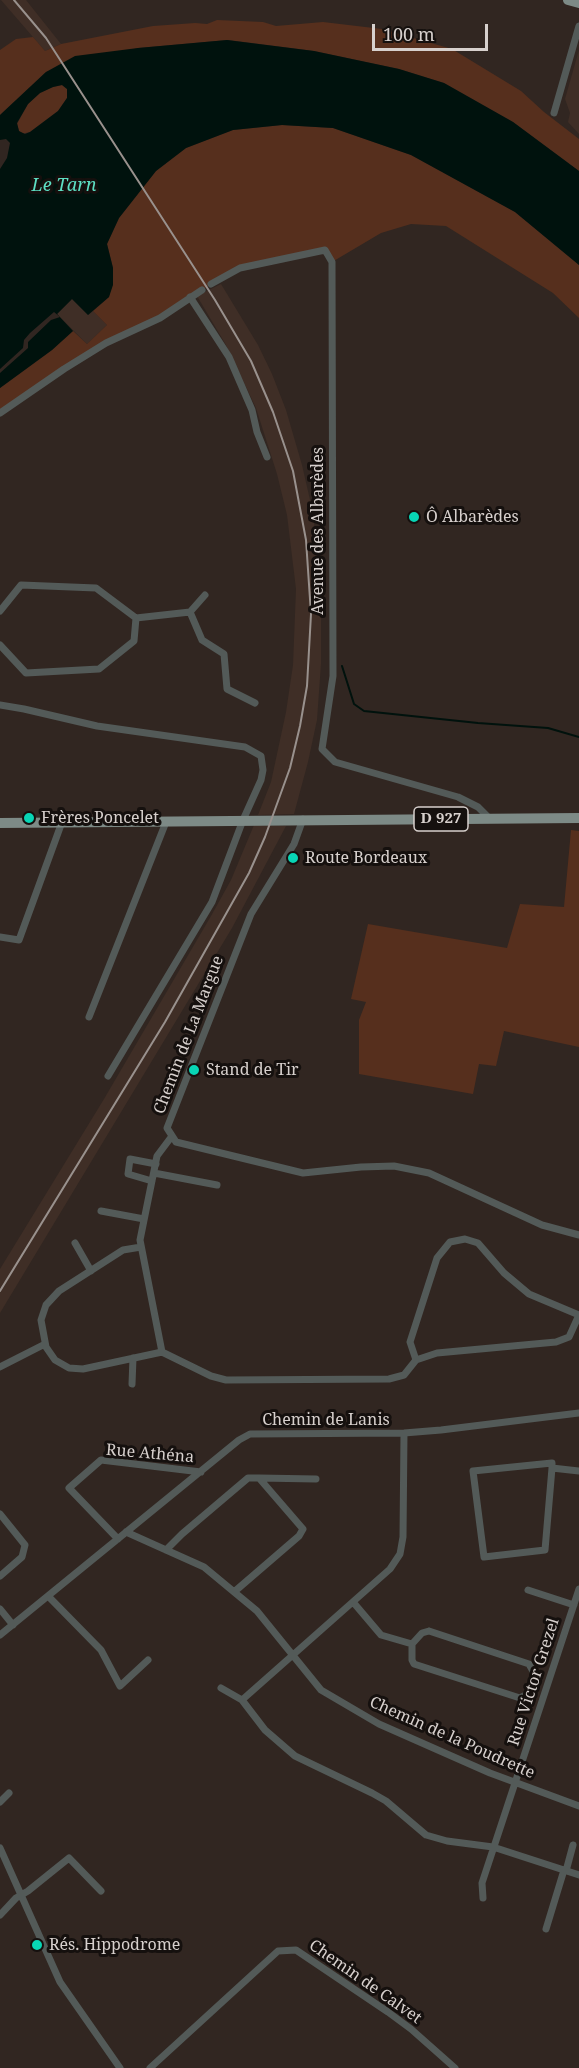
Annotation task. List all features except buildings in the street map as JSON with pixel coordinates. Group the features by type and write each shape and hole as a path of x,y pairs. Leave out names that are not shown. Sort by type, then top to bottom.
{"main road":[{"path":"568,0 579,3"},
{"name":"D 927","path":"0,823 579,818"}],"street":[{"path":"554,113 579,26"},
{"name":"Avenue des Albarèdes","path":"211,284 240,268 325,250 332,262 333,676 322,749 335,762 458,797 478,807 489,818"},
{"path":"0,413 106,343 160,318 202,290"},
{"path":"190,297 230,357 252,410 257,432 267,457"},
{"path":"0,611 21,585 96,588 136,618 190,612 205,595"},
{"path":"190,612 202,640 224,654 227,689 255,703"},
{"path":"0,645 26,673 99,669 134,641 136,618"},
{"path":"0,705 97,726 245,747 261,756 263,770 261,780 247,820 212,902 108,1076"},
{"name":"Chemin de La Margue","path":"303,819 294,844 261,897 243,935 167,1128 172,1136 176,1142 303,1173 394,1166 429,1173 542,1225 579,1234"},
{"path":"0,937 20,940 62,822"},
{"path":"89,1017 166,822"},
{"path":"162,1352 140,1240 158,1156 172,1136"},
{"path":"152,1181 128,1174 130,1159 156,1164"},
{"path":"154,1173 217,1185"},
{"path":"101,1211 144,1219"},
{"path":"141,1246 123,1251 59,1291 46,1305 40,1320 45,1344 55,1360 69,1368 82,1369 162,1352 211,1376 226,1380 388,1379 404,1375 416,1360 437,1353 496,1350 556,1342 569,1336 579,1315 529,1294 504,1273 478,1244 465,1239 450,1242 437,1258 410,1342 416,1360"},
{"path":"75,1243 91,1271"},
{"path":"0,1367 45,1344"},
{"path":"132,1384 134,1358"},
{"name":"Chemin de Lanis","path":"0,1635 239,1440 250,1434 404,1433 579,1413"},
{"path":"242,1700 390,1569 400,1554 403,1537 404,1433"},
{"name":"Rue Athéna","path":"118,1539 69,1488 101,1460 201,1472"},
{"path":"552,1463 552,1468 545,1550 484,1557 473,1472 552,1463"},
{"path":"552,1468 579,1471"},
{"path":"166,1550 248,1478 316,1479"},
{"path":"234,1592 299,1536 303,1529 259,1478"},
{"path":"0,1514 26,1545 22,1557 0,1576"},
{"name":"Chemin de la Poudrette","path":"126,1533 204,1567 256,1611 321,1690 379,1724 516,1783 579,1806"},
{"name":"Rue Victor Grezel","path":"483,1898 482,1882 579,1589"},
{"path":"528,1590 574,1605"},
{"path":"48,1596 101,1650 120,1686 148,1660"},
{"path":"353,1602 381,1635 412,1644"},
{"path":"0,1609 13,1625"},
{"path":"429,1631 530,1664 534,1673 528,1694 520,1698 414,1664 412,1644 422,1633 429,1631"},
{"path":"532,1681 546,1686"},
{"path":"221,1688 242,1700 265,1730 295,1756 386,1801 420,1832 431,1838 493,1847 579,1875"},
{"path":"0,1802 9,1792"},
{"path":"546,1929 573,1845"},
{"path":"0,1848 60,1982 120,2068"},
{"path":"0,1915 16,1898 69,1858 101,1891"},
{"name":"Chemin de Calvet","path":"150,2068 278,1951 296,1950 411,2029 455,2068"}],"shaded area":[{"path":"1,0 26,0 61,44 45,51"},
{"path":"217,20 263,22 276,26 323,22 382,29 452,49 521,91 579,139 579,171 513,122 444,83 399,69 314,51 228,40 138,48 46,72 0,115 0,50 16,39 33,37 45,51 61,44 153,26 207,24"},
{"path":"579,50 579,134 568,122 570,113 565,99"},
{"path":"62,85 67,89 67,98 58,111 30,132 21,134 17,124 28,104 40,93"},
{"path":"282,125 333,128 411,155 515,212 579,265 579,318 553,293 446,226 411,224 381,233 332,262 325,250 240,268 217,280 160,318 106,343 0,413 0,388 52,350 73,331 87,344 107,325 93,311 109,297 113,268 107,244 119,218 156,171 186,148 233,130"},
{"path":"221,284 258,345 272,374 286,410 313,513 321,592 321,664 317,720 294,814 258,815 271,782 286,712 293,665 296,589 287,515 277,474 256,408 226,345 197,296"},
{"path":"72,299 88,315 93,311 107,325 87,344 57,314"},
{"path":"254,825 286,826 232,928 0,1313 0,1269 104,1099 211,916 231,880"},
{"path":"571,830 579,831 579,1047 504,1031 496,1066 479,1064 473,1094 359,1074 359,1020 366,1002 351,999 368,924 507,948 520,904 564,907"}],"water":[{"name":"Le Tarn","path":"227,40 314,51 399,69 444,83 513,122 579,171 579,265 515,212 411,155 333,128 282,125 233,130 186,148 156,171 119,218 107,244 113,268 113,285 109,297 88,315 72,299 57,314 73,331 52,350 0,388 0,169 7,158 10,143 6,139 0,140 0,115 46,72 75,56","holes":["62,85 67,89 67,98 58,111 30,132 25,134 19,131 17,123 28,104 40,93"]}],"pier":[{"path":"54,312 60,317 51,320 28,342 28,348 0,373 0,369 23,348 24,340 30,333"}],"waterway":[{"path":"342,666 354,704 364,711 548,728 579,737"}],"railway":[{"path":"0,1291 165,1022 249,873 265,837 290,768 307,686 311,614 306,540 293,471 273,412 251,361 215,300 46,38 14,0"}],"place":[{"name":"Ô Albarèdes","path":"414,517"},
{"name":"Frères Poncelet","path":"29,818"},
{"name":"Route Bordeaux","path":"293,858"},
{"name":"Stand de Tir","path":"194,1070"},
{"name":"Rés. Hippodrome","path":"37,1945"}]}
